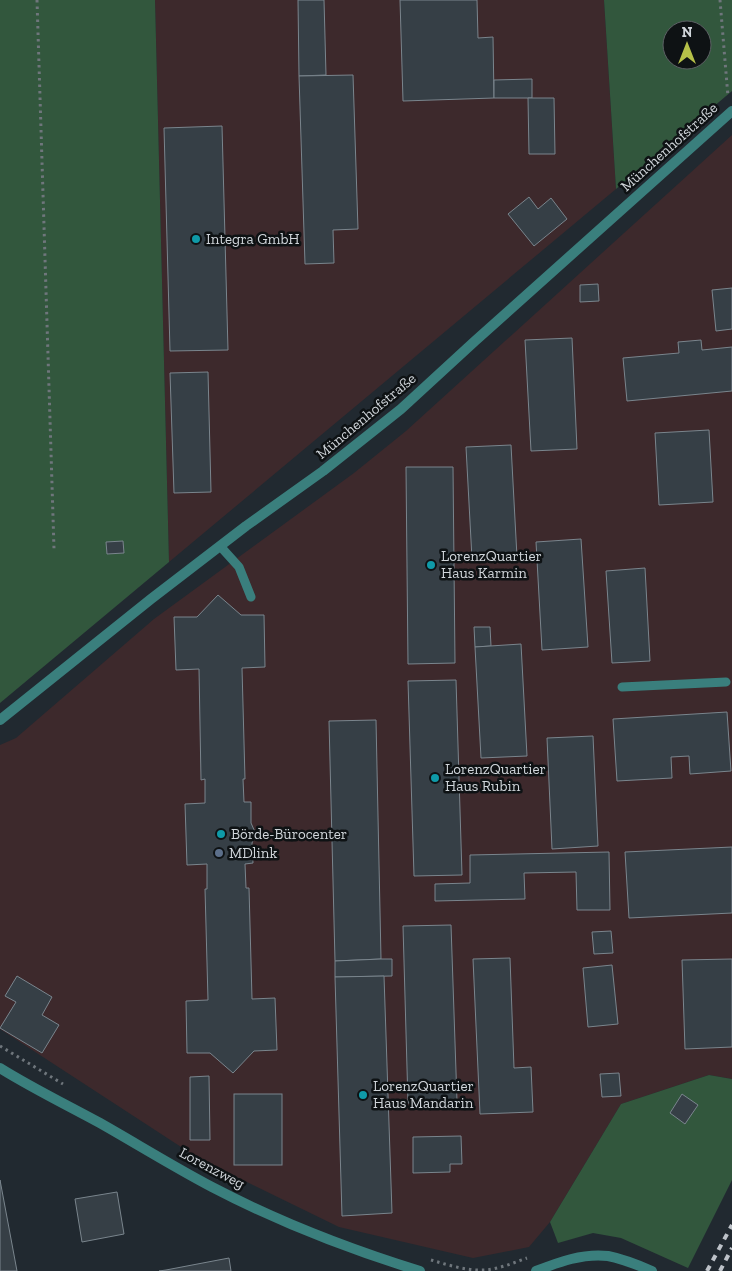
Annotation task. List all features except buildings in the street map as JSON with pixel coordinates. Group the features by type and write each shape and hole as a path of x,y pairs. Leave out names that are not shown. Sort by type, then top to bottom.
{"street":[{"name":"Münchenhofstraße","path":"0,720 151,599 323,471 401,408 731,112"},
{"name":"Lorenzweg","path":"0,1068 232,1197 319,1236 420,1271"},
{"path":"536,1271 568,1260 608,1256 652,1271"}],"lane":[{"path":"220,546 239,567 251,597"},
{"path":"622,687 726,682"}],"path":[{"path":"37,0 54,549"},
{"path":"720,0 731,112"},
{"path":"423,1258 464,1269 484,1271 535,1256"}],"shaded area":[{"path":"155,0 604,0 616,189 169,562"},
{"path":"732,135 732,1079 709,1075 621,1104 550,1222 529,1247 473,1258 339,1227 198,1158 0,1029 0,745 16,738 154,619 354,473 406,431"}],"green space":[{"path":"0,0 155,0 169,562 0,703"},
{"path":"604,0 732,0 732,91 616,189"},
{"path":"709,1075 732,1079 732,1180 688,1268 621,1238 593,1233 558,1243 550,1222 621,1104"}],"railway":[{"path":"707,1271 732,1225"},
{"path":"720,1271 732,1248"}],"place":[{"name":"Integra GmbH","path":"196,239"},
{"name":"LorenzQuartier Haus Karmin","path":"431,565"},
{"name":"LorenzQuartier Haus Rubin","path":"435,778"},
{"name":"Börde-Bürocenter","path":"221,834"},
{"name":"MDlink","path":"219,853"},
{"name":"LorenzQuartier Haus Mandarin","path":"363,1095"}]}
